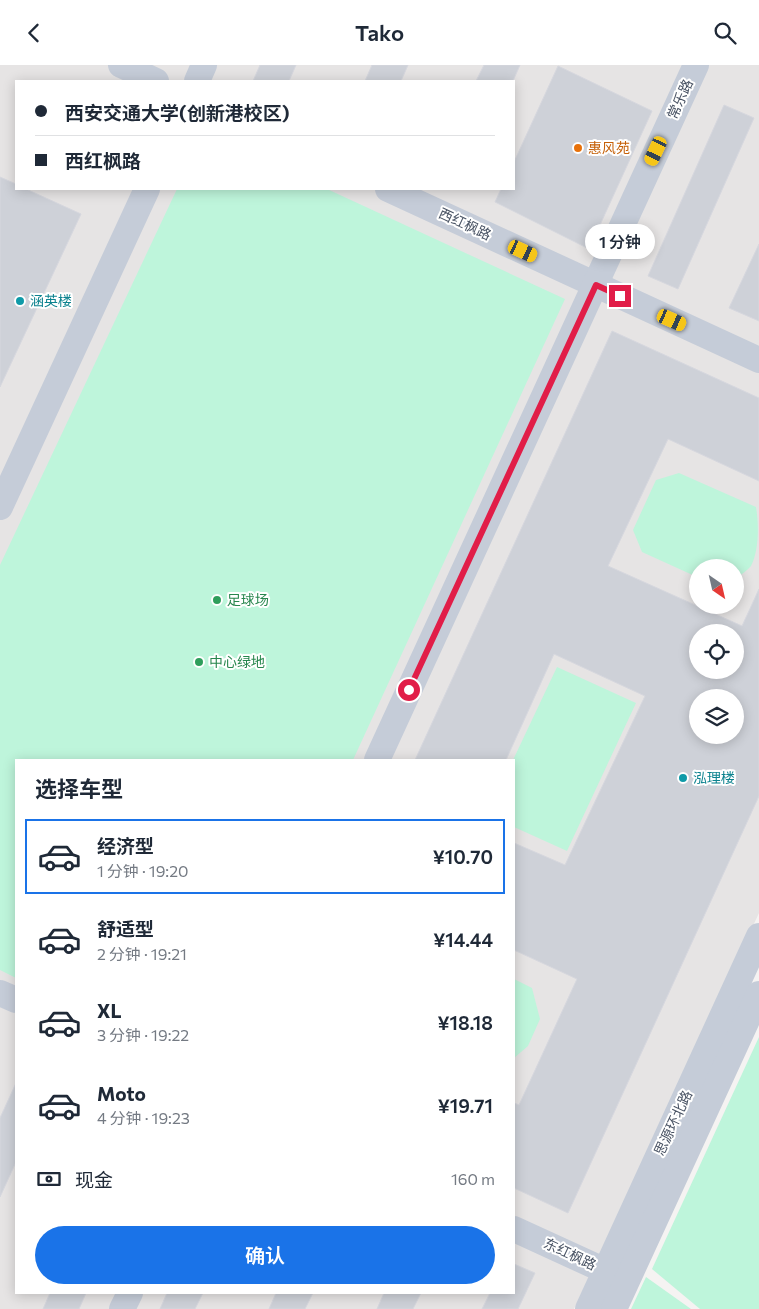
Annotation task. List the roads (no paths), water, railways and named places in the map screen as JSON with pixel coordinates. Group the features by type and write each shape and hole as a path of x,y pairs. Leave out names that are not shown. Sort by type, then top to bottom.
{"street":[{"path":"121,65 154,80"},
{"path":"197,80 204,65"},
{"name":"常乐路","path":"377,759 696,65"},
{"path":"0,507 147,190"},
{"name":"西红枫路","path":"390,190 759,360"},
{"name":"思源环北路","path":"614,1309 616,1275 759,936"},
{"path":"0,993 15,1000"},
{"name":"思源环北路","path":"588,1309 616,1275 759,994"},
{"name":"东红枫路","path":"515,1229 616,1275"},
{"path":"122,1309 130,1294"}],"place":[{"name":"惠风苑","path":"578,148"},
{"name":"涵英楼","path":"20,301"},
{"name":"足球场","path":"217,600"},
{"name":"中心绿地","path":"199,662"},
{"name":"泓理楼","path":"683,778"}]}
